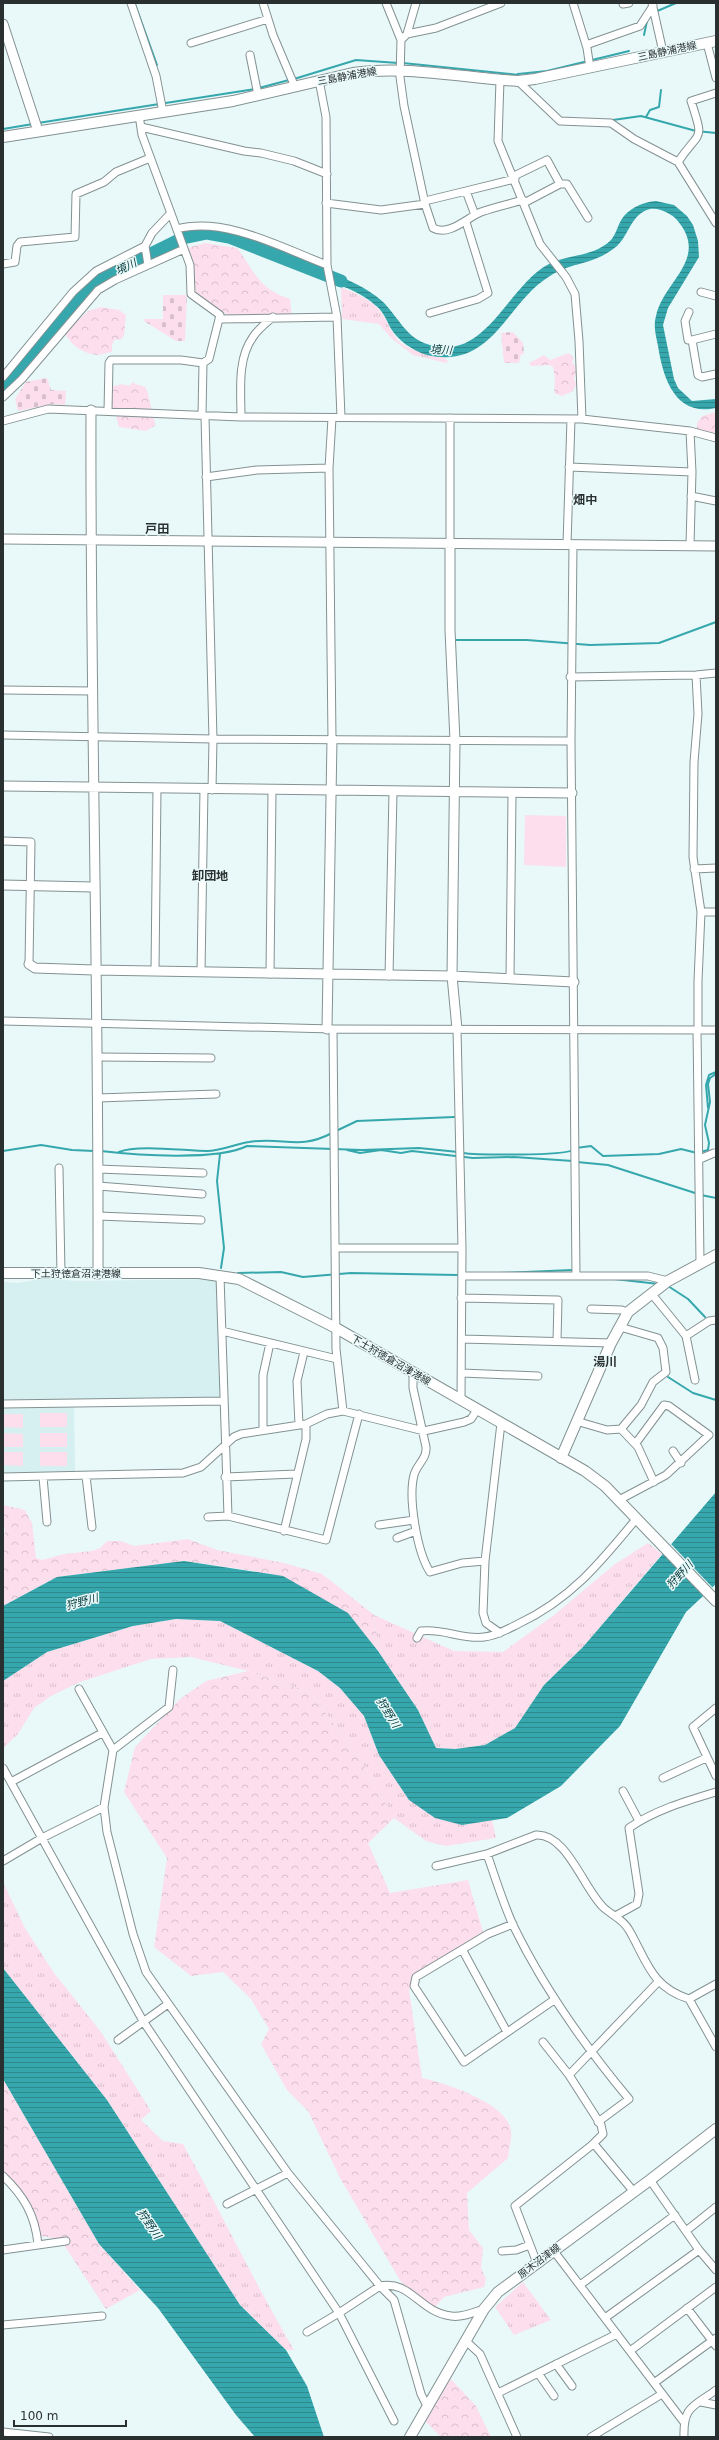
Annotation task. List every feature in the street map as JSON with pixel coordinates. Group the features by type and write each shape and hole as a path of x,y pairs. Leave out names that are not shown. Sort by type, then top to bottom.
{"main road":[{"name":"三島静浦港線","path":"3,137 37,126 162,112 258,95 319,80 378,69 399,69 518,81 590,68 712,42"},
{"path":"561,1458 611,1343 627,1313 668,1281 700,1262 716,1255"},
{"name":"下土狩徳倉沼津港線","path":"3,1273 198,1273 239,1279 257,1286 336,1328 598,1480 639,1520 716,1601"},
{"name":"原木沼津線","path":"410,2437 467,2342 484,2309 498,2292 553,2250 634,2192 716,2129"}],"street":[{"path":"131,3 156,76 162,112"},
{"path":"263,3 295,87"},
{"path":"386,3 401,40 399,69 404,106 425,202 432,225 435,229 443,230 466,222 475,215 524,201 560,184 567,184 588,218"},
{"path":"401,40 407,34 416,3"},
{"path":"407,34 436,28 501,3"},
{"path":"573,3 586,45 590,68"},
{"path":"586,45 640,26 652,4"},
{"path":"652,4 663,52"},
{"path":"191,43 268,19"},
{"path":"3,24 37,126"},
{"path":"712,42 716,78"},
{"path":"250,56 258,95"},
{"path":"319,80 326,117 327,267 337,317 341,417"},
{"path":"500,80 498,141 524,201 540,244 562,272 574,294 580,341 582,419"},
{"path":"518,81 560,121 611,123 634,139 678,162 716,223"},
{"path":"678,162 699,136 699,127 691,101 716,93"},
{"path":"108,411 109,364 111,360 181,360 203,363 209,359 220,319 216,311 191,294 191,269 150,158 139,115"},
{"path":"141,127 236,150 261,153 294,162 327,174"},
{"path":"3,264 15,262 17,246 20,242 75,237 76,194 104,182 116,172 150,158"},
{"path":"326,203 381,210 425,202 514,177 547,160 560,184"},
{"path":"466,191 475,215"},
{"path":"148,263 145,247 152,232 170,214"},
{"path":"430,313 478,299 488,293 466,222"},
{"path":"178,231 201,225 223,227 327,267"},
{"path":"3,377 73,292 91,275 145,247"},
{"path":"3,397 22,379 98,290 148,263 183,248"},
{"path":"701,292 716,296"},
{"path":"689,312 685,321 688,340 716,334"},
{"path":"240,417 240,377 248,348 256,333 273,317"},
{"path":"220,319 337,317"},
{"path":"692,340 698,375 702,377 716,374"},
{"path":"201,972 208,790 213,739 203,363"},
{"path":"3,421 48,409 240,417 582,419 690,431 716,438"},
{"path":"91,410 90,540 94,788 94,970 98,1024 98,1274"},
{"path":"332,418 329,468 332,792 328,975 337,1359 343,1411"},
{"path":"450,418 450,630 455,741 452,976 457,1029 462,1248 461,1400"},
{"path":"571,419 569,467 570,677 575,1029 576,1276"},
{"path":"690,431 692,472 690,545"},
{"path":"569,467 692,472"},
{"path":"206,477 257,470 329,468"},
{"path":"691,496 716,501"},
{"path":"3,539 716,546"},
{"path":"570,677 696,675 716,672"},
{"path":"696,675 698,714 694,762 694,869 701,912 698,981 700,1262"},
{"path":"3,690 92,691"},
{"path":"3,735 92,735 213,739 571,741"},
{"path":"3,786 454,794 572,793"},
{"path":"154,972 157,788"},
{"path":"270,974 272,791"},
{"path":"389,976 393,792"},
{"path":"510,979 512,794"},
{"path":"3,841 31,842 29,964 35,968 154,972 452,976 574,982"},
{"path":"694,869 716,868"},
{"path":"3,885 93,887"},
{"path":"701,912 716,912"},
{"path":"3,1021 330,1029 716,1030"},
{"path":"98,1057 211,1058"},
{"path":"98,1098 216,1094"},
{"path":"700,1159 714,1153"},
{"path":"59,1168 61,1273"},
{"path":"98,1168 203,1174"},
{"path":"98,1186 202,1194"},
{"path":"98,1216 201,1220"},
{"path":"335,1248 462,1248"},
{"path":"220,1276 224,1447 228,1516"},
{"path":"462,1276 648,1276 668,1281"},
{"path":"651,1293 686,1336 695,1380"},
{"path":"461,1298 558,1300 557,1341"},
{"path":"592,1309 622,1310 627,1313"},
{"path":"686,1336 709,1321 716,1320"},
{"path":"576,1421 607,1430 620,1429 641,1405 653,1382 664,1375 666,1369 663,1348 658,1338 620,1327"},
{"path":"222,1331 337,1359"},
{"path":"462,1339 611,1343"},
{"path":"263,1429 262,1375 270,1343"},
{"path":"284,1531 296,1474 306,1439 302,1424 297,1381 304,1352"},
{"path":"413,1373 413,1388 426,1452 416,1470 413,1480 414,1520 423,1561 430,1572 462,1563 485,1561"},
{"path":"462,1373 538,1376"},
{"path":"3,1404 224,1401"},
{"path":"619,1500 654,1482 682,1462 709,1435 667,1405 662,1406 636,1443"},
{"path":"3,1477 183,1473 201,1467 241,1434 263,1429 302,1424 327,1414 343,1411 359,1414 391,1425 421,1431 464,1422 471,1419 477,1410"},
{"path":"208,1517 228,1516 284,1531 326,1540 359,1414"},
{"path":"500,1633 486,1623 483,1613 485,1561 501,1423"},
{"path":"620,1429 636,1443 654,1482"},
{"path":"673,1451 682,1462"},
{"path":"225,1477 296,1474"},
{"path":"86,1476 92,1527"},
{"path":"43,1477 47,1522"},
{"path":"379,1525 414,1520"},
{"path":"417,1638 421,1631 435,1629 475,1638 485,1637 500,1633 542,1613 593,1572 639,1520"},
{"path":"397,1538 416,1531"},
{"path":"113,1750 169,1707 173,1670"},
{"path":"79,1689 102,1733 113,1750 104,1807 107,1832 141,1962 168,2004 288,2174 380,2286 394,2300 421,2394 428,2408"},
{"path":"716,1708 692,1727 716,1776"},
{"path":"11,1782 102,1733"},
{"path":"663,1778 706,1758"},
{"path":"3,1768 143,2020 339,2313 394,2420"},
{"path":"623,1791 639,1821"},
{"path":"617,1916 638,1904 639,1894 629,1828 639,1821 666,1808 716,1792"},
{"path":"3,1861 42,1838 104,1807"},
{"path":"436,1866 487,1854 536,1835 544,1834 555,1842 569,1857 605,1909 617,1916 629,1930 641,1957 658,1982 677,1996 689,1999 716,1984"},
{"path":"487,1854 513,1924 554,2000 589,2051 629,2099 598,2122"},
{"path":"513,1924 488,1934 416,1978 414,1986 464,2062 554,2000"},
{"path":"463,1950 507,2032"},
{"path":"569,2075 589,2051 658,1982"},
{"path":"689,1999 716,2047"},
{"path":"118,2040 143,2020 168,2004"},
{"path":"537,2263 515,2206 594,2144 603,2134 598,2122 569,2075 543,2042"},
{"path":"594,2144 634,2192"},
{"path":"227,2204 288,2174"},
{"path":"3,2176 23,2198 31,2210 38,2244"},
{"path":"650,2180 699,2250 716,2270"},
{"path":"686,2231 716,2207"},
{"path":"580,2285 675,2215"},
{"path":"3,2250 66,2241"},
{"path":"502,2251 516,2250 530,2245"},
{"path":"553,2250 683,2421"},
{"path":"605,2318 699,2250"},
{"path":"307,2332 380,2286 391,2284 401,2286 430,2311 451,2316 484,2309"},
{"path":"630,2351 716,2287"},
{"path":"654,2383 715,2342 687,2308"},
{"path":"3,2325 102,2316"},
{"path":"498,2393 617,2334"},
{"path":"467,2342 480,2354 517,2437"},
{"path":"556,2364 572,2386"},
{"path":"538,2373 554,2396"},
{"path":"684,2437 683,2421 686,2413 716,2390"},
{"path":"591,2437 662,2394"},
{"path":"701,2402 716,2405"},
{"path":"3,2432 49,2437"}],"shaded area":[{"path":"44,1278 76,1281 214,1279 217,1285 220,1397 3,1401 3,1282 19,1283"},
{"path":"3,1408 74,1408 75,1471 3,1473"}],"green space":[{"path":"205,243 237,248 264,285 279,295 290,299 292,316 228,315 196,296 192,259 188,250 190,247"},
{"path":"341,287 372,303 383,315 395,337 402,344 407,347 439,356 448,361 446,363 413,355 391,338 379,324 342,319"},
{"path":"163,295 187,295 185,341 176,341 144,321 144,319 163,319"},
{"path":"101,307 119,310 126,315 124,336 120,340 115,339 112,345 112,352 97,355 82,351 70,341 65,333 88,311"},
{"path":"513,332 523,343 524,354 521,354 519,363 504,363 501,333"},
{"path":"569,353 574,358 572,363 575,365 576,373 574,378 576,384 573,391 562,396 554,393 555,378 553,367 549,365 531,366 529,363 544,355 550,360"},
{"path":"47,378 51,390 66,391 65,405 53,404 18,411 15,399 26,382"},
{"path":"133,382 145,387 149,398 156,425 146,431 119,427 116,416 110,408 111,387 122,384 129,386"},
{"path":"716,412 716,433 701,432 697,429 697,423 702,416"},
{"path":"525,815 566,816 566,867 524,865"},
{"path":"40,1413 67,1413 67,1427 40,1427"},
{"path":"3,1414 23,1414 23,1428 3,1427"},
{"path":"3,1433 23,1434 23,1447 3,1447"},
{"path":"40,1433 67,1433 67,1447 40,1447"},
{"path":"3,1452 23,1452 23,1466 3,1465"},
{"path":"40,1452 67,1452 67,1466 40,1466"},
{"path":"3,1505 25,1510 32,1523 36,1558 42,1560 64,1554 92,1551 100,1548 107,1541 121,1541 134,1546 188,1539 217,1550 284,1563 322,1574 374,1615 378,1651 348,1613 255,1571 185,1561 57,1577 3,1606 3,1548 5,1529 3,1524"},
{"path":"648,1543 662,1554 583,1647 544,1685 515,1728 485,1745 455,1749 436,1748 418,1710 378,1651 374,1615 454,1651 503,1652 554,1615 615,1564"},
{"path":"176,1619 220,1621 318,1671 340,1688 364,1716 379,1755 462,1825 492,1820 496,1838 446,1846 426,1841 394,1818 355,1752 310,1692 248,1671 191,1657 151,1659 80,1682 51,1696 34,1708 18,1734 3,1748 3,1681 47,1652 133,1626"},
{"path":"248,1671 310,1692 355,1752 394,1818 368,1843 390,1893 468,1880 483,1932 415,1975 409,1990 422,2078 445,2084 488,2103 507,2121 511,2131 511,2137 508,2158 467,2193 469,2230 483,2248 481,2268 486,2279 484,2287 444,2297 434,2308 401,2282 340,2178 308,2111 287,2090 261,2044 269,2029 251,1999 223,1972 191,1976 154,1947 167,1858 124,1792 135,1747 180,1699 206,1681"},
{"path":"3,1882 25,1928 54,1973 101,2032 151,2111 141,2120 163,2141 183,2144 265,2299 294,2350 286,2350 240,2305 107,2100 3,1968"},
{"path":"3,2079 99,2244 140,2290 106,2309 60,2239 40,2236 29,2201 18,2187 3,2173"},
{"path":"523,2282 551,2320 514,2335 495,2307"},
{"path":"451,2379 476,2406 491,2437 441,2437 425,2421 436,2399"}],"water":[{"path":"656,201 674,205 687,216 693,225 698,241 699,257 668,308 663,325 674,379 678,388 692,401 716,399 716,408 702,409 690,407 681,401 668,382 663,370 656,335 655,320 667,291 682,269 687,258 689,246 686,234 677,220 669,213 661,210 650,209 639,215 617,246 600,257 558,271 550,276 521,302 497,331 483,344 468,353 450,357 427,355 411,348 401,341 393,332 386,318 378,307 354,291 330,282 329,272 363,288 382,301 408,332 421,342 430,345 450,347 466,342 481,332 495,319 534,274 549,264 597,250 604,246 611,240 622,219 627,213 647,202"},
{"name":"狩野川","path":"716,1492 716,1584 686,1612 620,1726 561,1786 507,1818 462,1825 435,1818 409,1800 379,1755 364,1716 340,1688 318,1671 220,1621 176,1619 133,1626 47,1652 3,1681 3,1606 57,1577 184,1561 283,1576 348,1613 378,1651 418,1710 436,1748 455,1749 485,1745 515,1728 544,1685 583,1647"},
{"name":"狩野川","path":"3,1968 107,2100 240,2305 286,2350 307,2386 324,2437 255,2437 236,2415 158,2308 99,2244 3,2079"}],"pier":[{"path":"671,1544 714,1589 706,1596 663,1552"}],"waterway":[{"path":"655,12 676,3"},
{"path":"135,4 157,65"},
{"path":"644,35 647,21"},
{"path":"518,74 547,71 629,51"},
{"path":"294,79 356,60 398,63"},
{"path":"403,63 519,75"},
{"path":"259,88 289,80"},
{"path":"38,123 255,89"},
{"path":"646,117 650,110 659,107 661,90"},
{"path":"613,120 641,116 696,131 716,133"},
{"path":"3,129 33,124"},
{"name":"境川","path":"3,388 96,281 183,238 207,233 229,237 341,281"},
{"path":"456,640 527,640 590,645 659,643 716,622"},
{"path":"708,1108 706,1085 709,1075 716,1072"},
{"path":"576,1148 591,1146 603,1156 659,1154 681,1149 697,1153 708,1150 709,1143 705,1125 710,1102 708,1084 710,1078 716,1074"},
{"path":"336,1131 357,1121 454,1117"},
{"path":"119,1152 137,1148 212,1151 244,1143 261,1141 309,1141 332,1133"},
{"path":"3,1151 41,1145 72,1150 94,1151"},
{"path":"101,1151 176,1156 216,1154 234,1151 247,1146 362,1150 419,1148 458,1152"},
{"path":"347,1150 360,1153 381,1150 401,1153 412,1151 473,1158 514,1157 573,1161"},
{"path":"462,1153 501,1155 554,1153 573,1150"},
{"path":"220,1154 217,1181 224,1248 221,1268"},
{"path":"577,1162 608,1165 695,1193"},
{"path":"701,1195 716,1198"},
{"path":"500,1273 572,1270"},
{"path":"238,1273 281,1272 303,1277 351,1273 457,1275"},
{"path":"614,1279 659,1284"},
{"path":"668,1286 688,1299 705,1317"},
{"path":"668,1377 693,1393 716,1400"}],"district":[{"name":"畑中","path":"585,500"},
{"name":"戸田","path":"157,529"},
{"name":"卸団地","path":"210,876"},
{"name":"湯川","path":"605,1362"}]}
